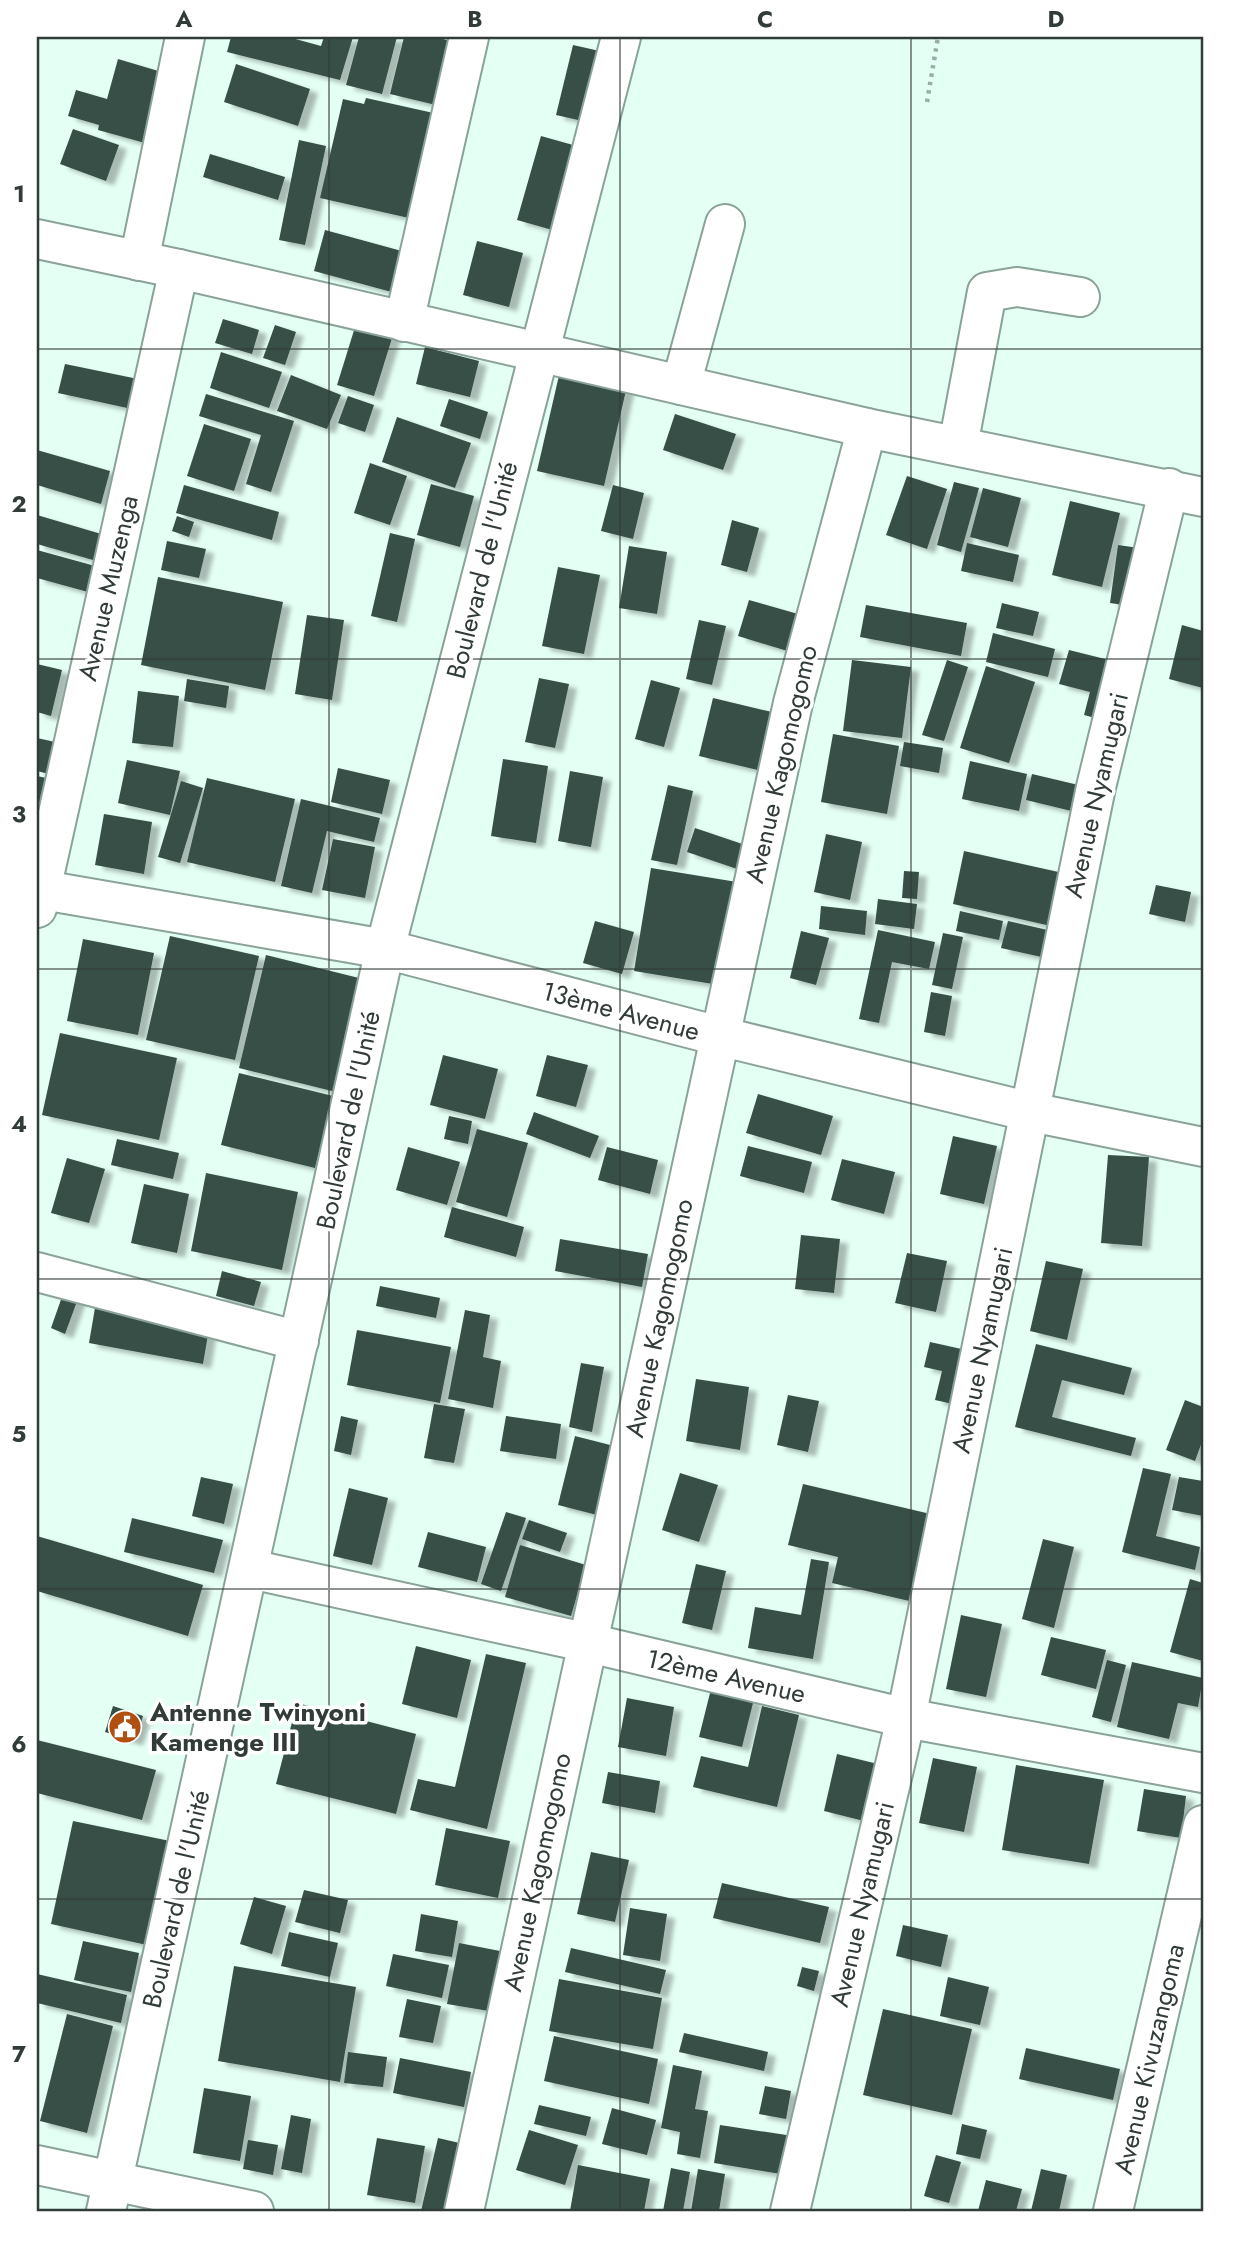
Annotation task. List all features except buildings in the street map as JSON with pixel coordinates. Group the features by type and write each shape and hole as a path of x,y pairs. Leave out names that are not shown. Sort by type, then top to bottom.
{"street":[{"path":"139,261 185,37"},
{"path":"404,322 469,37"},
{"name":"Boulevard de l'Unité","path":"109,2196 250,1569 385,949 621,37"},
{"path":"681,385 725,224"},
{"path":"37,240 179,269 867,428 1186,492"},
{"name":"Avenue Muzenga","path":"38,895 179,269"},
{"path":"958,446 987,292 1017,287 1080,297"},
{"name":"Avenue Kagomogomo","path":"464,2211 793,703 867,428"},
{"name":"Avenue Nyamugari","path":"790,2211 906,1718 1096,787 1186,492"},
{"name":"13ème Avenue","path":"38,895 385,949 719,1036 1031,1112 1203,1147"},
{"path":"37,1272 299,1341"},
{"name":"12ème Avenue","path":"250,1569 589,1643 906,1718 1203,1773"},
{"name":"Avenue Kivuzangoma","path":"1113,2211 1203,1825"},
{"path":"37,2165 109,2196 254,2211"}],"path":[{"path":"927,102 938,37"}],"place":[{"name":"Antenne Twinyoni Kamenge III","path":"125,1727"}]}
